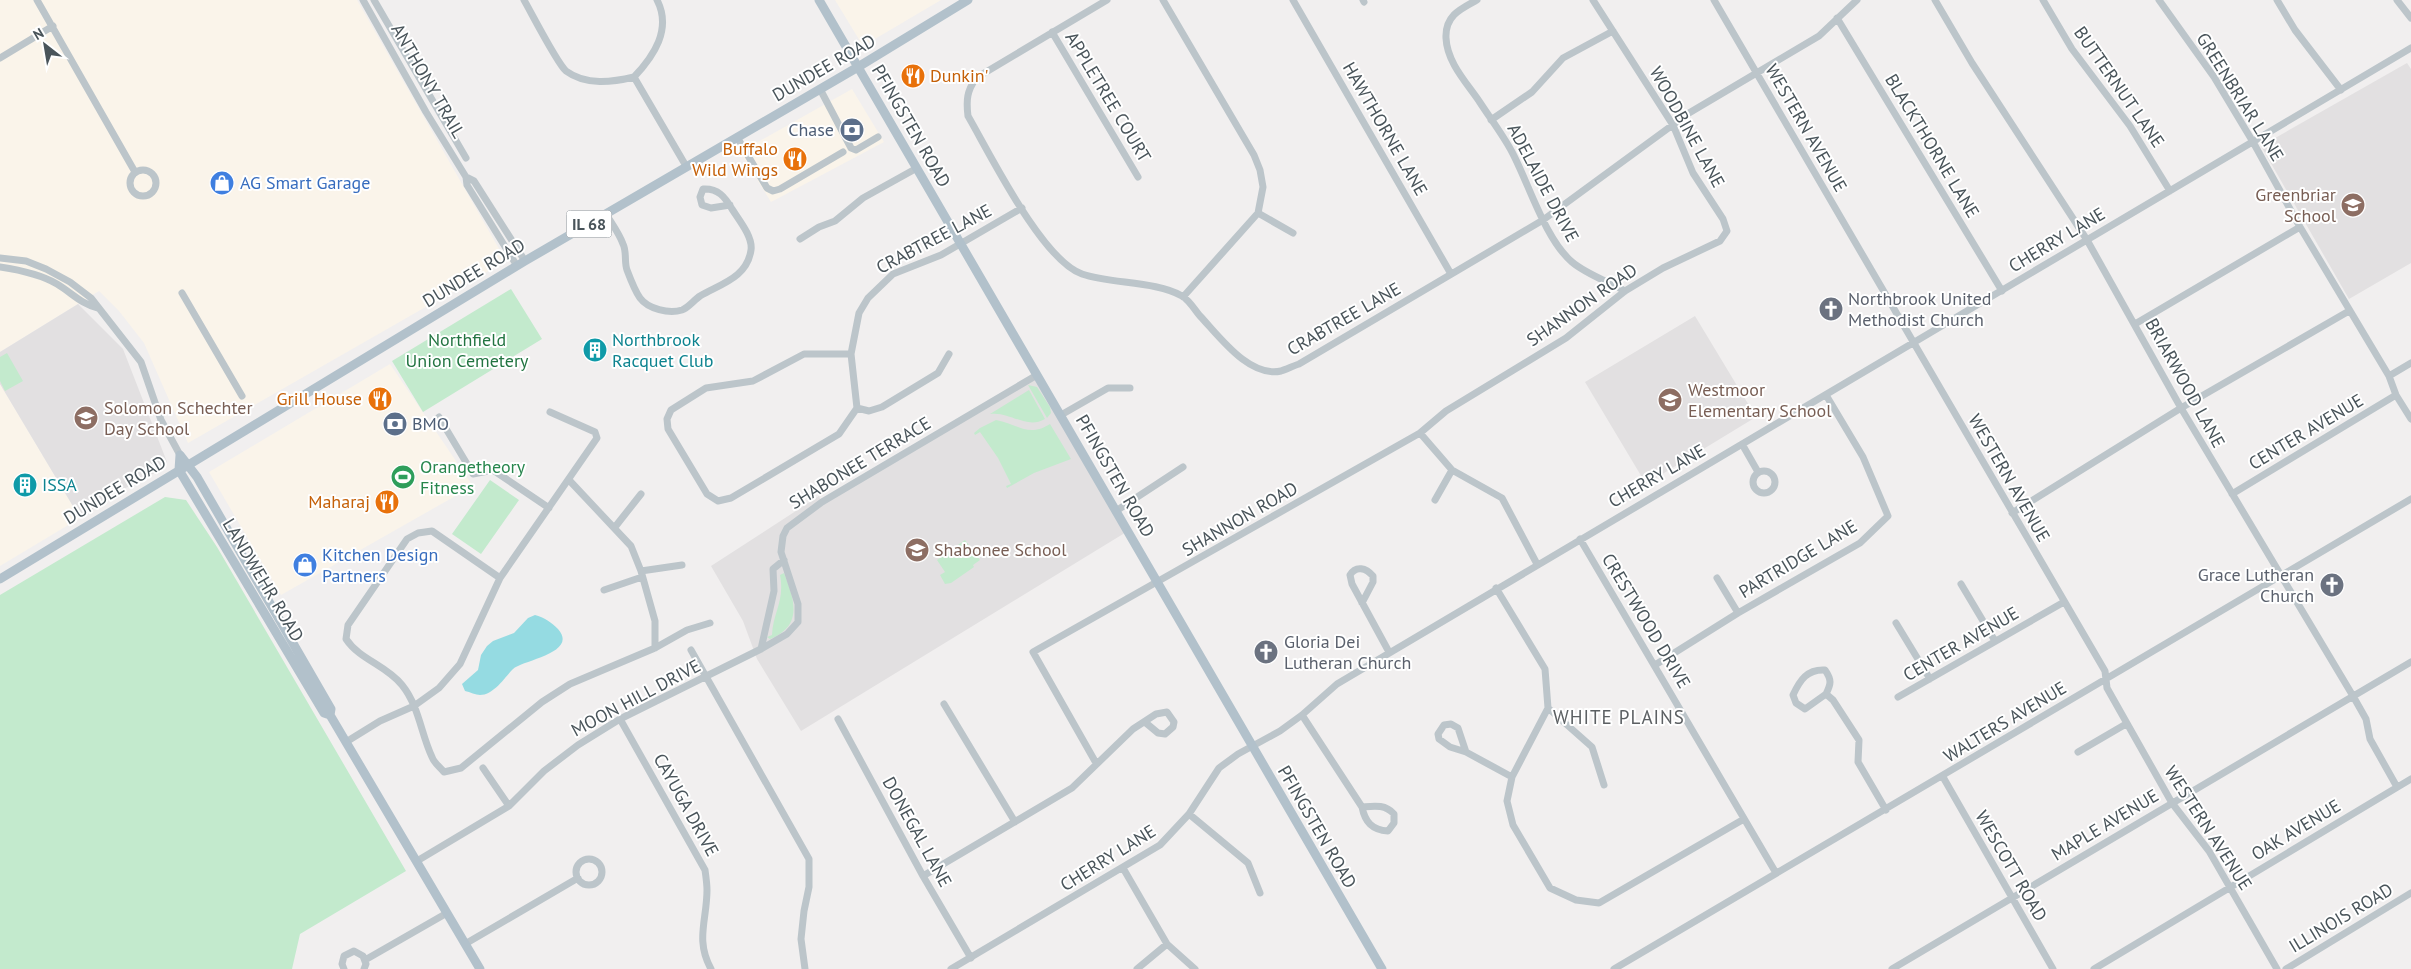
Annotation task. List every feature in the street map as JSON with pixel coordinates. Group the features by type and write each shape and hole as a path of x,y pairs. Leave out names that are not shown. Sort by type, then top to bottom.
{"main road":[{"name":"PFINGSTEN ROAD","path":"819,0 1382,969"},
{"name":"DUNDEE ROAD","path":"0,579 521,263 858,67 968,0"},
{"name":"LANDWEHR ROAD","path":"180,456 189,464 331,709 330,715 480,969"},
{"path":"179,470 180,456"},
{"name":"LANDWEHR ROAD","path":"179,470 324,713 330,715"}],"street":[{"path":"37,0 136,172"},
{"name":"ANTHONY TRAIL","path":"364,0 426,112 466,177 467,185 521,263"},
{"name":"ANTHONY TRAIL","path":"374,0 466,158"},
{"path":"524,0 565,70 576,77 592,81 614,82 634,77 650,60 659,40 664,20 657,0"},
{"path":"1022,208 968,116 966,102 969,88 976,78 1107,0"},
{"path":"1163,0 1257,163 1263,187 1258,213 1183,297"},
{"name":"HAWTHORNE LANE","path":"1293,0 1451,274"},
{"name":"ADELAIDE DRIVE","path":"1477,0 1458,10 1448,20 1447,46 1455,66 1511,151 1543,220 1558,247 1572,263 1625,291"},
{"name":"WOODBINE LANE","path":"1593,0 1673,125 1693,173 1723,219"},
{"name":"WESTERN AVENUE","path":"1714,0 2105,672 2107,688 2126,724 2172,803 2208,851 2231,888 2278,969"},
{"name":"CRABTREE LANE","path":"857,408 851,354 859,313 868,298 879,285 906,268 941,255 1022,208 1047,246 1061,260 1081,273 1168,291 1183,297 1231,350 1260,370 1280,371 1299,364 1543,220 1689,112 1757,74 1819,36 1857,0"},
{"name":"BRIARWOOD LANE","path":"1935,0 1972,63 2086,240 2181,408 2353,696 2366,719 2370,740 2397,787"},
{"name":"BUTTERNUT LANE","path":"2043,0 2072,49 2130,126 2170,191"},
{"name":"GREENBRIAR LANE","path":"2159,0 2214,77 2349,311 2389,376 2396,395 2411,419"},
{"path":"2277,0 2295,30 2341,90"},
{"path":"2397,0 2411,18"},
{"name":"BLACKTHORNE LANE","path":"1837,18 2002,291"},
{"path":"0,58 53,26"},
{"path":"1491,120 1532,92 1563,58 1613,31"},
{"name":"APPLETREE COURT","path":"1052,32 1138,177"},
{"name":"CHERRY LANE","path":"951,969 1160,845 1190,814 1219,768 1302,715 1337,684 1496,588 2410,50"},
{"path":"634,77 686,166"},
{"path":"820,89 851,148 856,150 878,137"},
{"path":"426,112 435,106"},
{"path":"737,137 767,188 773,190 780,189 843,152"},
{"path":"800,240 819,227 835,221 863,198 917,168"},
{"path":"606,214 624,245 627,270 640,299 652,308 668,311 682,310 700,296 736,277 748,263 752,248 730,205"},
{"path":"1258,213 1293,232"},
{"name":"SHANNON ROAD","path":"1096,763 1033,652 1158,583 1420,433 1446,411 1566,338 1625,291 1663,268 1720,241 1727,231 1723,219"},
{"path":"2135,324 2300,227"},
{"name":"LANDWEHR ROAD","path":"0,258 26,261 46,268 91,298 141,362 161,420 180,456"},
{"name":"LANDWEHR ROAD","path":"0,267 28,272 47,280 86,306 98,308"},
{"path":"182,293 242,396"},
{"path":"2012,512 2181,408 2349,311"},
{"path":"851,354 804,354 753,381 706,388 671,410 667,419 668,429 707,494 718,501 731,498 839,434 857,408 870,410 882,407 938,373 948,354"},
{"path":"2389,376 2411,363"},
{"name":"SHABONEE TERRACE","path":"784,560 781,552 783,536 787,528 795,520 1037,375"},
{"path":"1060,415 1108,388 1130,388"},
{"name":"PARTRIDGE LANE","path":"1655,665 1738,613 1860,543 1888,516 1863,456 1826,394"},
{"name":"CENTER AVENUE","path":"2232,494 2396,395"},
{"path":"346,742 380,721 414,706 439,688 460,664 500,578 597,438 595,432 550,412"},
{"path":"439,417 474,474 493,470 549,508"},
{"path":"1420,433 1452,470 1502,498 1537,564"},
{"path":"1742,444 1758,472"},
{"path":"1116,511 1183,467"},
{"path":"1435,500 1452,470"},
{"path":"569,480 631,546 642,574 655,622 655,648"},
{"path":"615,527 641,494"},
{"name":"WALTERS AVENUE","path":"1614,969 1943,777 2411,499"},
{"path":"500,578 432,531 418,533 407,539 348,625 346,639 354,651 382,666 402,685 414,706 432,758 444,772 461,768 542,702 570,684 655,648 687,630 710,623"},
{"name":"CRESTWOOD DRIVE","path":"1580,539 1776,874"},
{"path":"761,649 774,591 772,569 784,560"},
{"name":"MOON HILL DRIVE","path":"417,861 509,806 544,771 578,745 620,719 706,677 787,634 798,622 798,604 784,560"},
{"path":"604,590 642,574 682,565"},
{"path":"1362,603 1373,582 1373,576 1366,569 1360,568 1352,571 1350,575 1352,584 1362,603 1389,652"},
{"path":"1717,578 1738,613"},
{"path":"1962,584 1995,641"},
{"path":"1496,588 1545,670 1548,708 1512,777 1507,802 1513,826 1550,888 1576,900 1599,903 1744,819"},
{"name":"CENTER AVENUE","path":"1898,697 2064,602"},
{"path":"1896,622 1930,679"},
{"path":"691,650 809,859 810,887 804,911 801,939 805,969"},
{"name":"MAPLE AVENUE","path":"1892,969 2411,662"},
{"path":"1817,670 1825,670 1829,676 1831,684 1826,694 1804,709 1796,703 1793,695 1802,678 1810,672 1817,670"},
{"path":"1826,694 1833,700 1859,740 1858,762 1886,810"},
{"path":"944,704 1014,822"},
{"path":"1548,708 1592,747 1604,785"},
{"path":"1302,715 1362,807 1364,820 1376,831 1388,831 1394,824 1394,814 1390,810 1374,806 1362,807"},
{"name":"CAYUGA DRIVE","path":"620,719 705,870 707,890 701,937 706,959 711,969"},
{"name":"DONEGAL LANE","path":"838,719 923,876 971,958"},
{"path":"923,876 1072,788 1133,729 1146,723"},
{"path":"1466,752 1458,728 1451,724 1444,725 1438,734 1439,739 1450,747 1466,752 1512,777"},
{"path":"2078,752 2126,724"},
{"path":"482,768 509,806"},
{"name":"WESCOTT ROAD","path":"1943,777 2053,969"},
{"name":"OAK AVENUE","path":"2094,969 2411,779"},
{"path":"1190,814 1248,864 1260,893"},
{"path":"1123,868 1168,944 1195,969"},
{"path":"465,944 578,878"},
{"name":"ILLINOIS ROAD","path":"2286,969 2411,893"},
{"path":"365,960 447,913"},
{"path":"1136,969 1168,944"},
{"path":"344,969 342,960 350,952 357,952 365,960"},
{"path":"364,969 365,960"}],"shaded area":[{"path":"0,0 357,0 506,261 188,443 144,343 119,311 99,291 0,352"},
{"path":"835,0 941,0 863,46"},
{"name":"Greenbriar School","path":"2407,63 2411,69 2411,263 2349,299 2261,146"},
{"path":"852,89 884,142 771,202 740,152"},
{"name":"Solomon Schechter Day School","path":"78,304 123,349 167,462 162,469 120,491 80,518 0,384 0,352"},
{"name":"Westmoor Elementary School","path":"1695,316 1756,417 1646,484 1585,382"},
{"path":"390,364 473,486 281,595 209,472"},
{"name":"Shabonee School","path":"1037,375 1128,531 801,731 757,659 743,621 711,566 819,496 822,502"},
{"path":"0,384 80,518 0,566"}],"green space":[{"name":"Northfield Union Cemetery","path":"511,289 542,339 423,412 392,361"},
{"path":"7,353 23,381 5,391 0,381 0,357"},
{"path":"1028,385 1037,387 1050,407 1051,413 1047,418"},
{"path":"1029,390 1045,419 1031,422 1004,415 990,414"},
{"path":"996,420 1029,430 1042,428 1050,424 1071,459 1034,473 1007,488 1006,486 1011,484 998,458 980,432 975,435 974,433"},
{"path":"490,480 519,500 481,554 452,534"},
{"path":"165,497 186,500 217,547 406,871 300,934 292,969 0,969 0,595"},
{"path":"965,540 980,560 973,565 974,567 951,583 945,584 940,575 945,572 937,560"},
{"path":"784,573 791,592 794,610 788,626 781,633 770,639 767,637 772,635 780,599 780,575"}],"water":[{"path":"535,615 548,620 558,629 563,637 561,644 556,650 513,669 490,692 477,695 465,691 462,684 478,670 481,655 487,646 493,641 514,633 528,618"}],"place":[{"name":"Dunkin'","path":"913,76"},
{"name":"Chase","path":"852,130"},
{"name":"Buffalo Wild Wings","path":"795,159"},
{"name":"AG Smart Garage","path":"222,183"},
{"name":"Greenbriar School","path":"2353,205"},
{"name":"Northbrook United Methodist Church","path":"1831,309"},
{"name":"Northbrook Racquet Club","path":"595,350"},
{"name":"Grill House","path":"380,399"},
{"name":"Westmoor Elementary School","path":"1670,400"},
{"name":"Solomon Schechter Day School","path":"86,418"},
{"name":"BMO","path":"395,424"},
{"name":"Orangetheory Fitness","path":"403,477"},
{"name":"ISSA","path":"25,485"},
{"name":"Maharaj","path":"387,502"},
{"name":"Shabonee School","path":"917,550"},
{"name":"Kitchen Design Partners","path":"305,565"},
{"name":"Grace Lutheran Church","path":"2332,585"},
{"name":"Gloria Dei Lutheran Church","path":"1266,652"}],"district":[{"name":"WHITE PLAINS","path":"1619,717"}]}
